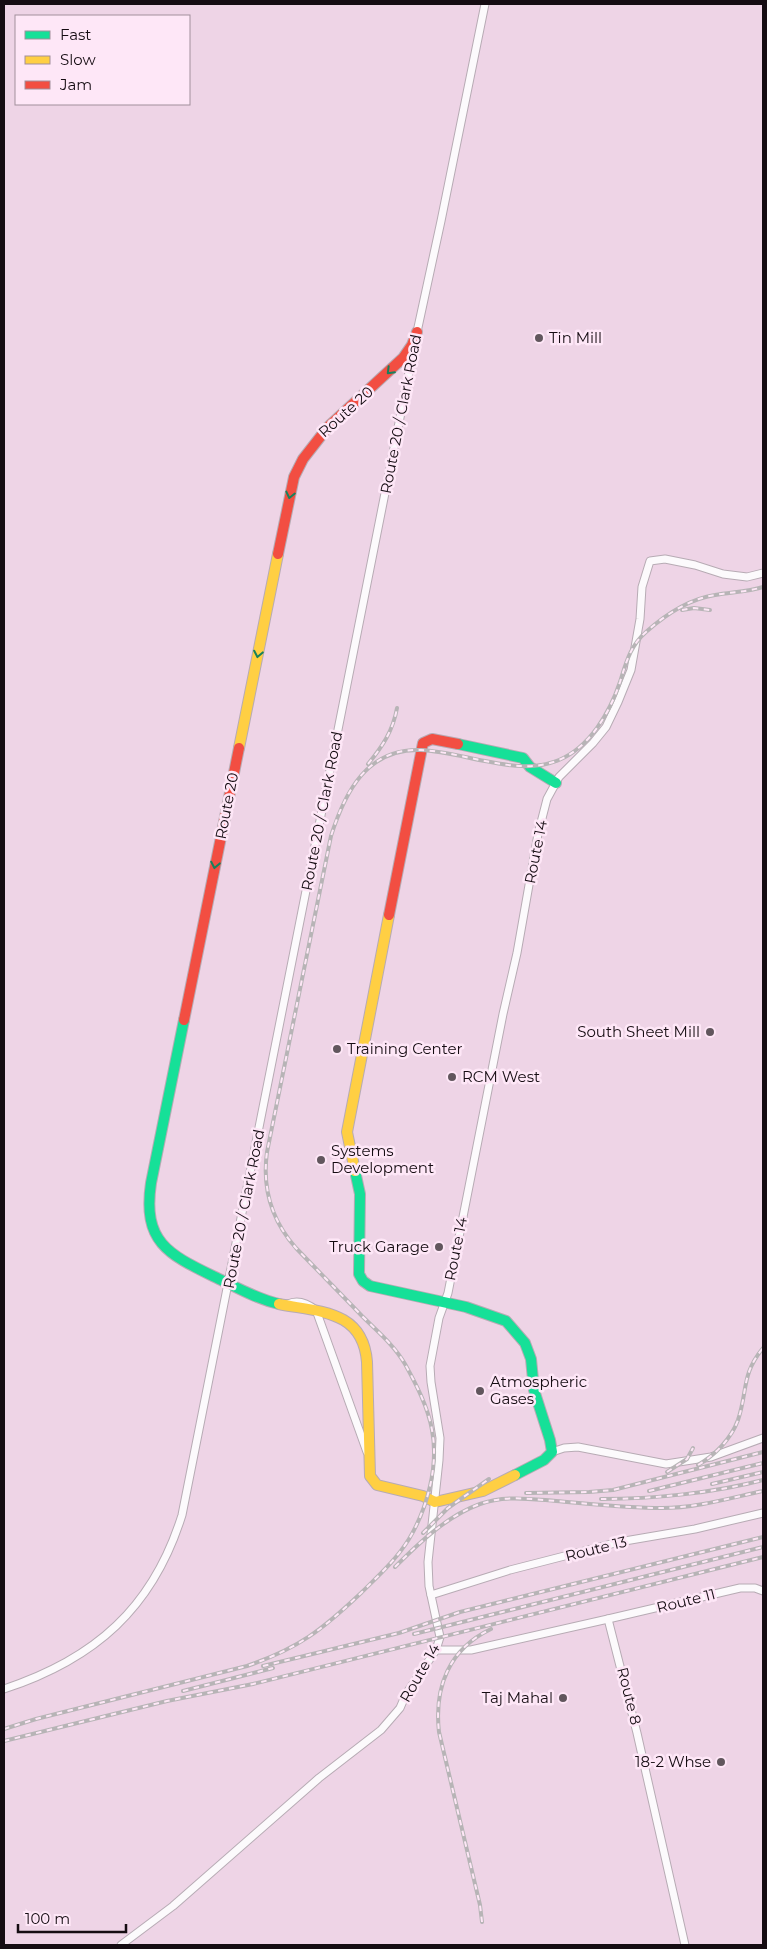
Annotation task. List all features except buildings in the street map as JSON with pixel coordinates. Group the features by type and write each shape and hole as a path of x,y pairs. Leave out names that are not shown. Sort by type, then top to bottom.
{"street":[{"name":"Route 20 / Clark Road","path":"4,1689 38,1677 86,1649 112,1631 133,1608 161,1567 182,1515 417,332 442,221 485,4"},
{"name":"Route 20","path":"229,1284 172,1255 162,1244 152,1228 149,1217 148,1199 150,1183 294,477 304,456 314,442 403,358 410,350 417,332"},
{"name":"Route 14","path":"121,1945 173,1906 319,1778 381,1730 400,1708 406,1694 436,1650 440,1637 431,1596 428,1562 440,1438 430,1366 518,953 538,834 546,799 556,782 606,726 618,702 631,670 640,619 642,587 650,561 665,558 723,574 747,577 763,573"},
{"path":"552,1452 534,1390 531,1358 525,1343 506,1321 466,1307 370,1286 363,1281 359,1274 360,1194 347,1132 423,743 432,739 523,758 530,767 556,782"},
{"path":"229,1284 269,1302 316,1310 346,1320 356,1330 364,1344 368,1395 370,1476 377,1485 423,1496 435,1502 483,1492 544,1460 552,1452 564,1448 578,1447 666,1464 711,1457 763,1438"},
{"path":"316,1310 369,1459"},
{"name":"Route 13","path":"431,1596 501,1573 619,1542 695,1529 763,1513"},
{"name":"Route 11","path":"608,1619 740,1588 763,1590"},
{"path":"436,1650 471,1650 608,1619"},
{"name":"Route 8","path":"608,1619 636,1726 685,1945"}],"shaded area":[{"path":"4,4 763,4 763,1945 4,1945"}],"railway":[{"path":"4,1729 36,1719 247,1666 296,1645 322,1628 361,1593 386,1568 409,1539 426,1501 433,1472 434,1444 425,1404 401,1357 288,1238 275,1215 266,1178 267,1152 331,836 351,789 372,765 386,756 402,751 421,750 513,766 531,766 550,763 570,754 589,738 611,705 629,655 636,643 646,632 669,614 696,600 763,587"},
{"path":"682,610 694,608 710,610"},
{"path":"368,764 386,738 393,724 397,708"},
{"path":"698,1465 722,1446 735,1427 751,1366 763,1348"},
{"path":"667,1472 687,1459 693,1448"},
{"path":"526,1493 613,1490 763,1452"},
{"path":"649,1491 763,1463"},
{"path":"712,1484 763,1472"},
{"path":"423,1533 448,1508 489,1479"},
{"path":"601,1499 683,1494 744,1485 763,1480"},
{"path":"395,1567 424,1539 456,1515 489,1501 527,1499 622,1507 675,1508 763,1491"},
{"path":"263,1666 399,1633 460,1612 763,1537"},
{"path":"414,1634 763,1547"},
{"path":"4,1741 167,1701 253,1684 763,1557"},
{"path":"482,1922 480,1905 439,1732 438,1715 442,1685 447,1671 464,1647 491,1629"},
{"path":"183,1691 273,1668"}],"traffic: fast":[{"path":"458,744 523,758 530,767 556,783"},
{"path":"184,1020 151,1183 149,1204 151,1220 156,1234 163,1245 186,1262 241,1290 279,1304"},
{"path":"355,1171 360,1194 359,1274 363,1281 370,1286 466,1307 506,1321 525,1343 531,1359 534,1390 552,1452 544,1460 515,1475"}],"traffic: slow":[{"path":"239,748 278,554"},
{"path":"355,1171 347,1132 389,915"},
{"path":"279,1304 336,1316 348,1323 357,1332 364,1345 367,1362 370,1476 377,1485 423,1496 435,1502 483,1491 515,1475"}],"traffic: jam":[{"path":"278,554 294,477 303,459 328,427 403,358 412,345 417,332"},
{"path":"389,915 423,743 432,739 458,744"},
{"path":"184,1020 239,748"}],"place":[{"name":"Tin Mill","path":"539,338"},
{"name":"South Sheet Mill","path":"710,1032"},
{"name":"Training Center","path":"337,1049"},
{"name":"RCM West","path":"452,1077"},
{"name":"Systems Development","path":"321,1160"},
{"name":"Truck Garage","path":"439,1247"},
{"name":"Atmospheric Gases","path":"480,1391"},
{"name":"Taj Mahal","path":"563,1698"},
{"name":"18-2 Whse","path":"721,1762"}]}
